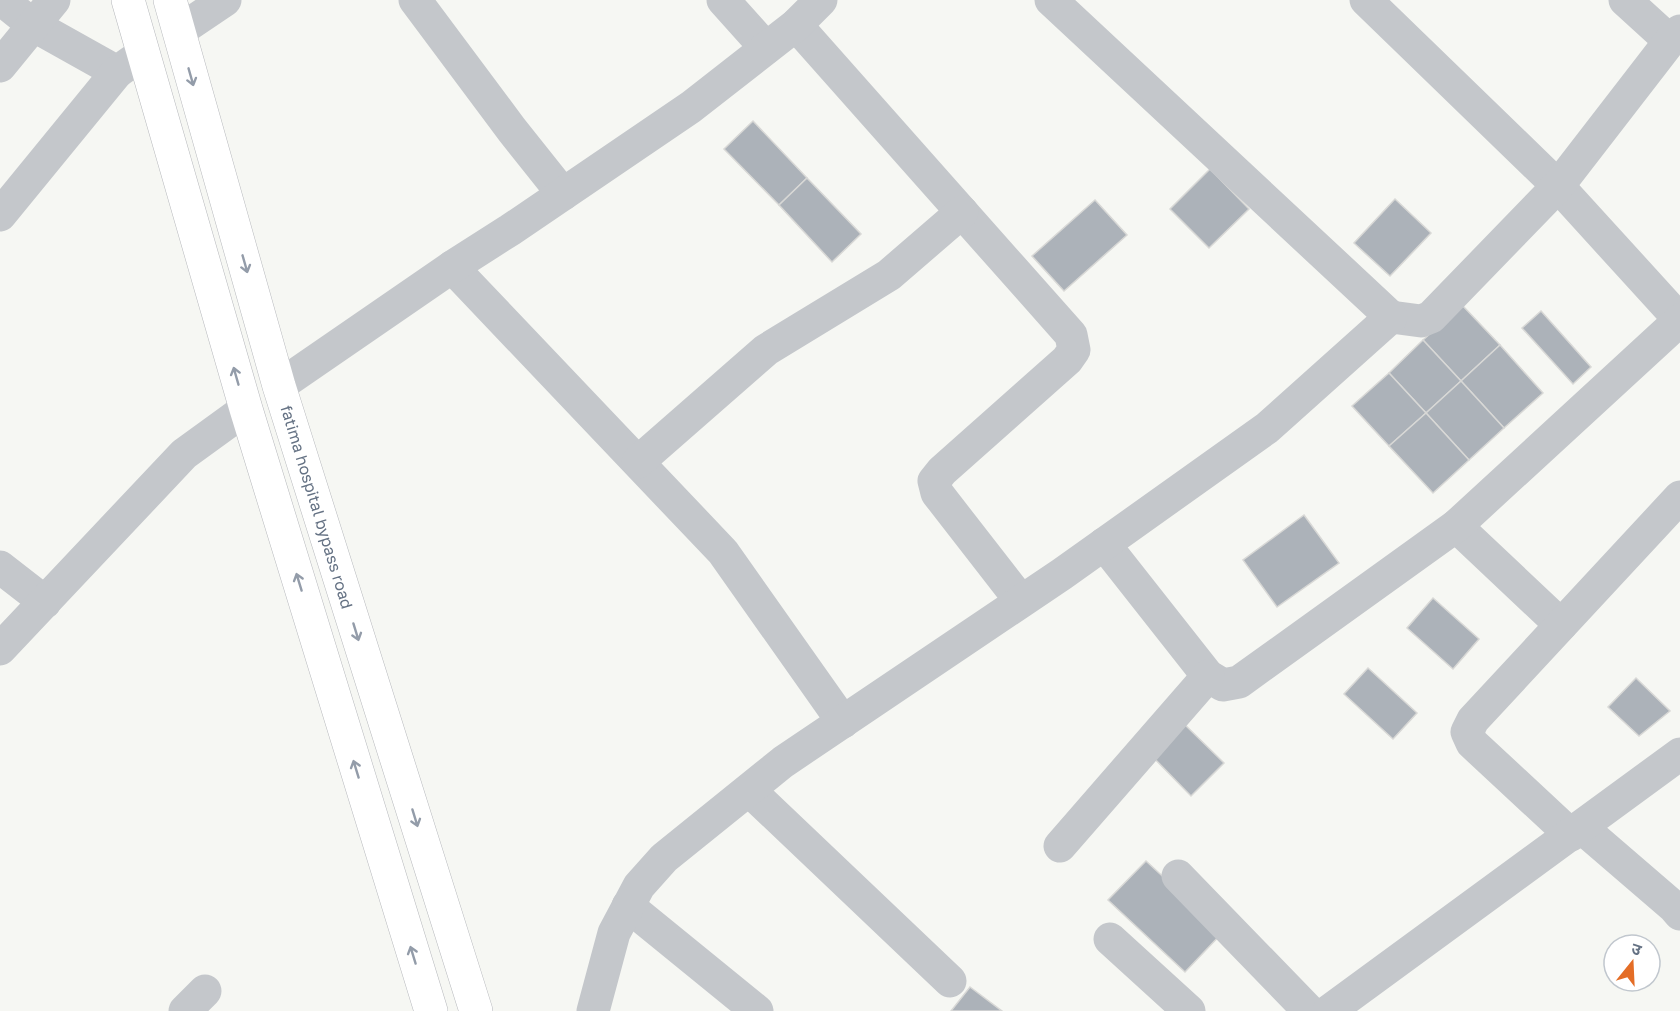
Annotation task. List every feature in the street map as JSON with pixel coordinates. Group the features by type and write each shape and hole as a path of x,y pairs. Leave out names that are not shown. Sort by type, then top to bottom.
{"highway":[{"path":"128,0 246,409 430,1011"},
{"name":"fatima hospital bypass road","path":"174,15 279,386 476,1011"}],"street":[{"path":"2,0 33,25 117,72"},
{"path":"0,66 54,0"},
{"path":"174,15 225,0"},
{"path":"415,0 563,194"},
{"path":"723,0 765,48"},
{"path":"279,386 691,107 796,25 821,0"},
{"path":"1051,0 1391,317 1421,321 1431,317 1558,186 1675,36 1625,0"},
{"path":"1104,544 1208,676 1223,685 1239,682 1456,526 1680,320 1558,186 1366,0"},
{"path":"796,25 1071,335 1074,350 1067,360 942,471 934,481 937,493 1021,601"},
{"path":"0,215 117,72 144,53"},
{"path":"638,462 766,350 889,275 962,212"},
{"path":"452,267 723,552 843,722"},
{"path":"592,1011 614,933 639,886 664,858 783,762 1104,544 1267,428 1391,317"},
{"path":"0,649 184,454 246,409"},
{"path":"1680,497 1473,720 1467,732 1472,743 1576,831 1674,906 1680,914"},
{"path":"1456,526 1561,626"},
{"path":"0,567 45,602"},
{"path":"1060,846 1208,676"},
{"path":"1329,1011 1680,754"},
{"path":"748,790 950,981"},
{"path":"1178,876 1309,1011"},
{"path":"628,906 757,1011"},
{"path":"1110,939 1189,1011"}],"building":[{"path":"753,121 807,178 779,205 724,149"},
{"path":"1210,169 1249,209 1209,248 1170,209"},
{"path":"807,178 861,234 832,262 779,205"},
{"path":"1395,199 1431,233 1390,276 1354,243"},
{"path":"1095,200 1127,235 1064,291 1032,256"},
{"path":"1462,305 1500,345 1461,381 1423,340"},
{"path":"1541,311 1591,367 1573,384 1522,328"},
{"path":"1423,340 1461,381 1426,413 1389,373"},
{"path":"1500,345 1543,393 1504,428 1461,381"},
{"path":"1389,373 1426,413 1389,446 1352,406"},
{"path":"1461,381 1504,428 1469,460 1426,413"},
{"path":"1426,413 1469,460 1433,493 1389,446"},
{"path":"1304,515 1339,563 1277,607 1243,560"},
{"path":"1433,598 1479,639 1453,669 1407,628"},
{"path":"1368,668 1417,713 1393,739 1344,694"},
{"path":"1636,678 1670,711 1639,736 1608,707"},
{"path":"1180,720 1224,763 1191,796 1148,752"},
{"path":"1146,861 1223,932 1185,972 1108,900"},
{"path":"970,987 1002,1011 951,1011"}]}
